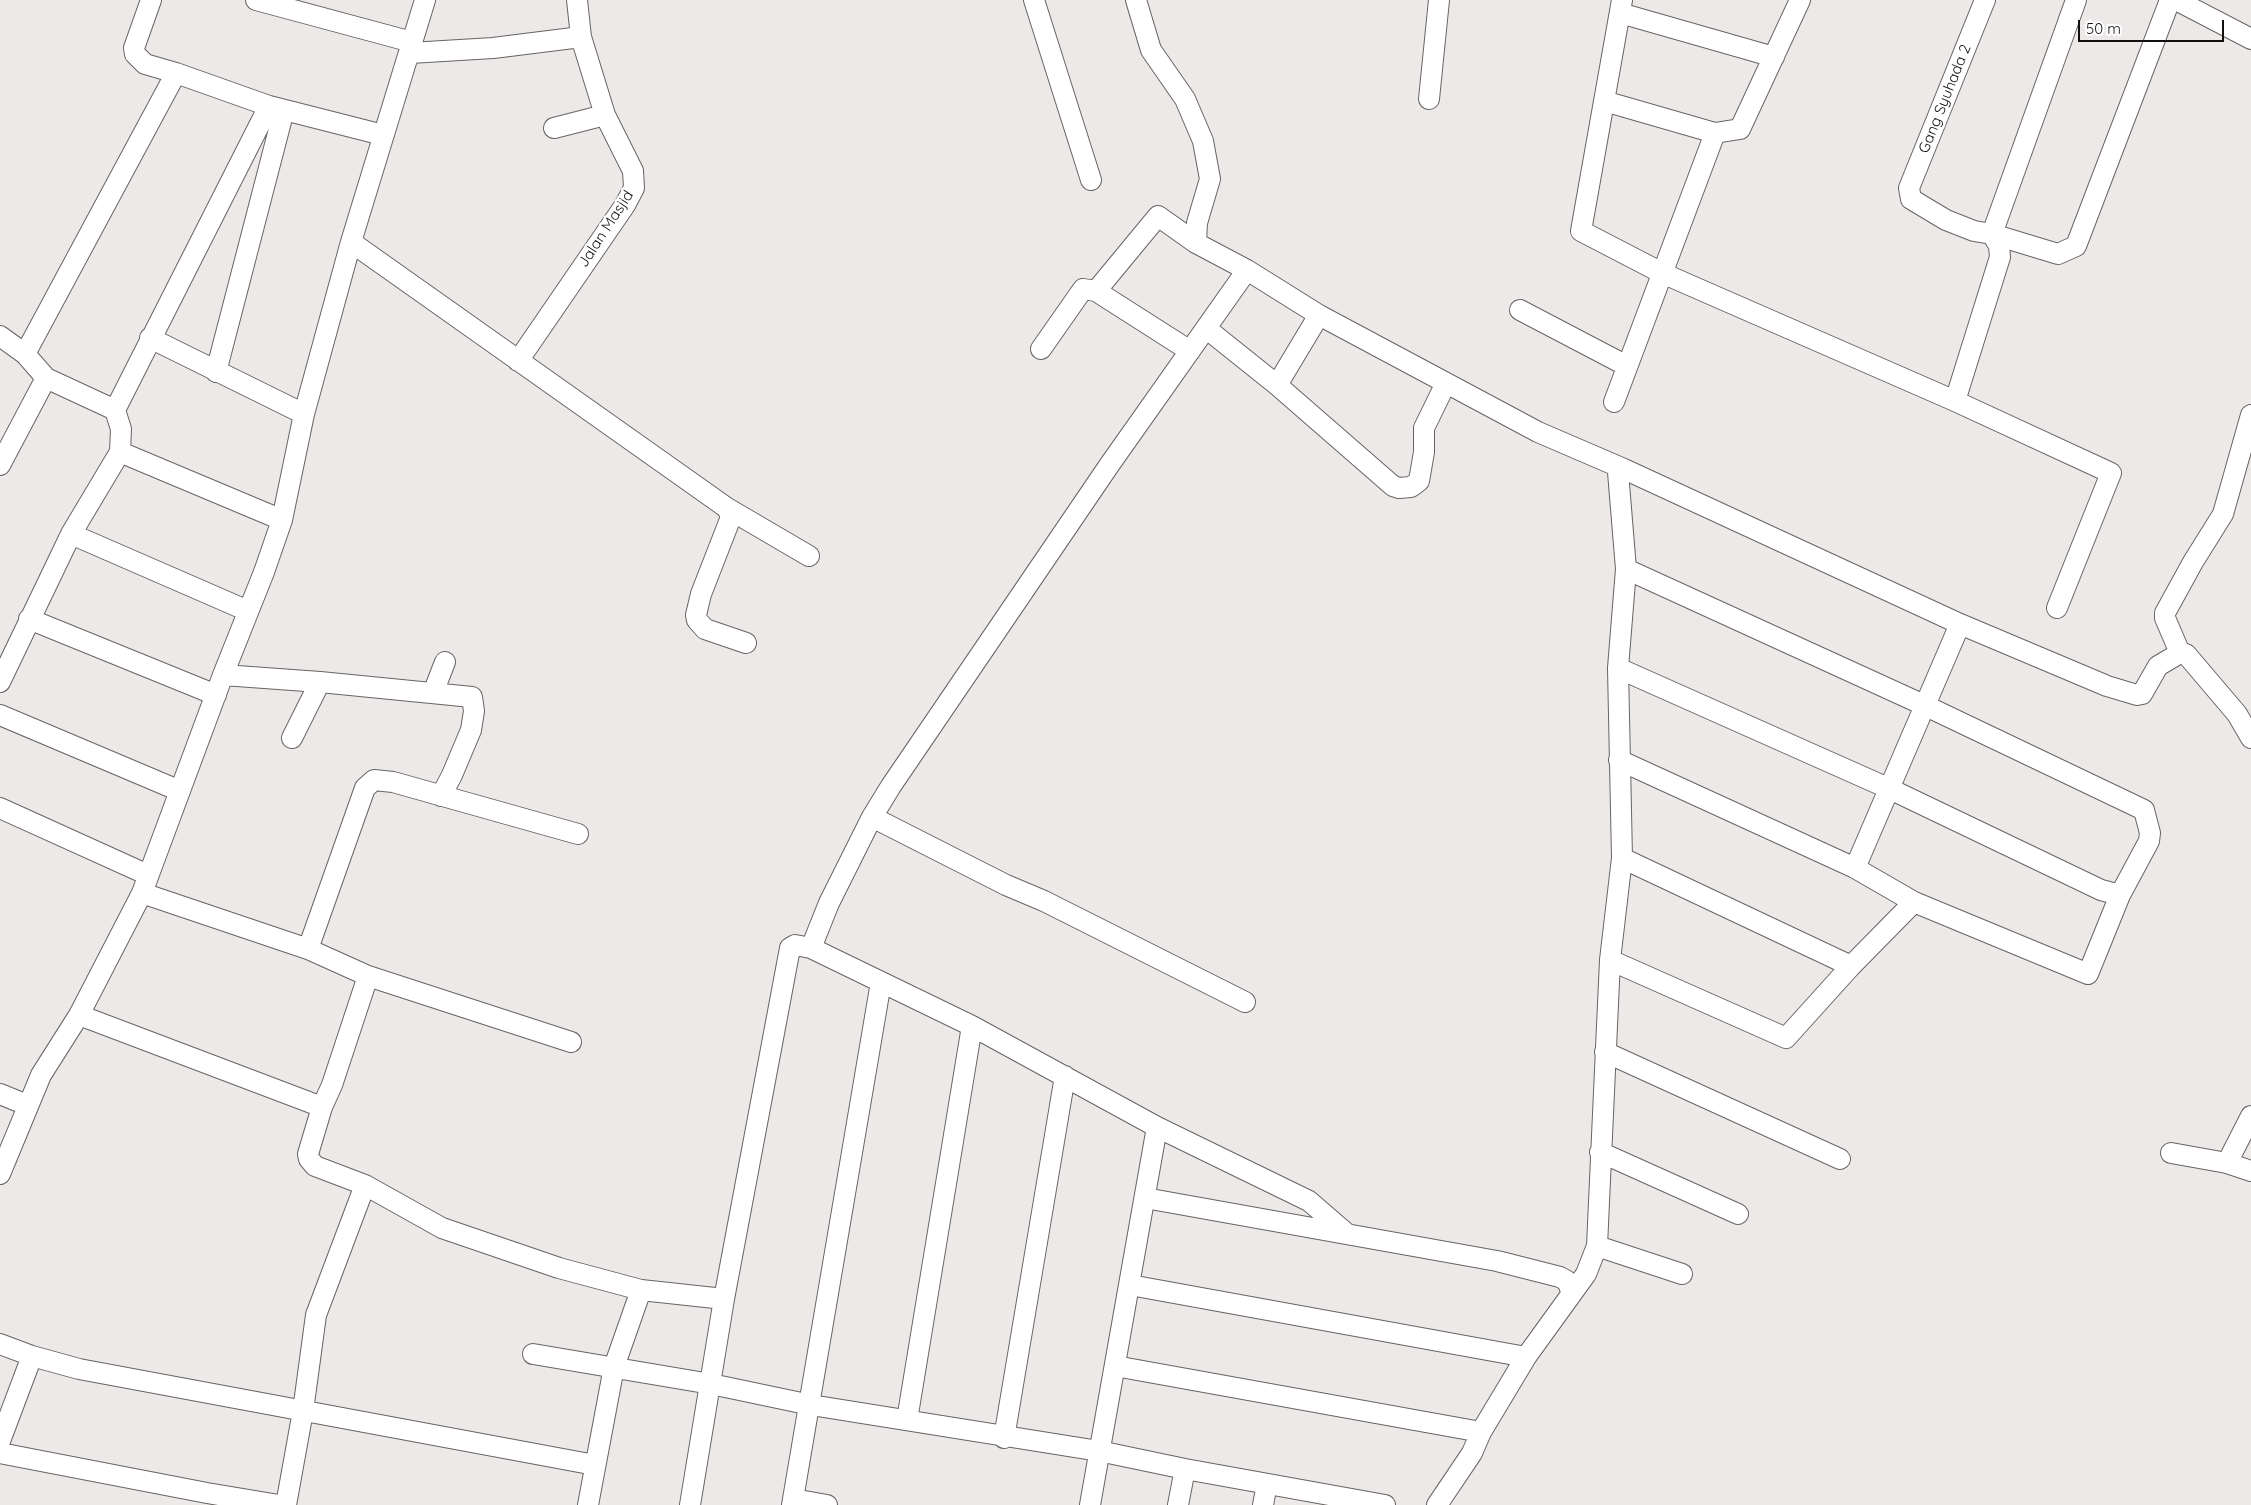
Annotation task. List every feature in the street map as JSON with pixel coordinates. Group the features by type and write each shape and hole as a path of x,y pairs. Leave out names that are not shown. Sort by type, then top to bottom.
{"street":[{"path":"151,0 135,42 135,54 145,64 277,108 383,135"},
{"path":"256,0 411,48 493,48 581,38"},
{"path":"0,1174 41,1075 79,1015 145,884 282,520 304,414 383,135 425,0"},
{"name":"Jalan Masjid","path":"518,361 625,205 634,188 633,171 605,116 581,38 577,0"},
{"path":"1034,0 1091,180"},
{"path":"1136,0 1151,50 1185,99 1203,141 1210,178 1197,222 1196,243"},
{"path":"1429,99 1439,0"},
{"path":"1604,101 1715,133 1740,129 1800,0"},
{"name":"Gang Syuhada 2","path":"1985,0 1909,188 1911,199 1946,220 1974,231 1992,234"},
{"path":"1992,234 2076,0"},
{"path":"1992,234 2058,254 2076,246 2170,0"},
{"path":"2176,0 2251,39"},
{"path":"1774,57 1621,6 1580,231 1662,273 1955,401 2111,473 2057,608"},
{"path":"25,354 176,73"},
{"path":"0,682 71,534 120,452 121,429 115,410 150,338 277,108"},
{"path":"216,372 277,108"},
{"path":"554,128 605,116"},
{"path":"1614,402 1715,133"},
{"path":"1096,291 1158,216 1196,243 1247,270 1319,315 1538,432 1624,469 1960,624 2108,686 2137,695 2142,694 2158,666 2180,653"},
{"path":"1955,401 2000,257 1999,246 1992,234"},
{"path":"352,242 727,508 809,556"},
{"path":"811,948 829,903 872,817 1110,464 1247,270"},
{"path":"1041,349 1083,289 1096,291 1190,351"},
{"path":"1520,310 1627,366"},
{"path":"1277,385 1319,315"},
{"path":"1207,329 1277,385 1393,486 1400,488 1411,488 1419,481 1424,452 1424,428 1446,383"},
{"path":"0,336 25,354 46,378 115,410"},
{"path":"150,338 304,414"},
{"path":"0,466 46,378"},
{"path":"2251,415 2223,514 2193,562 2165,613 2165,618 2180,653 2189,656 2205,675 2218,694 2237,714 2251,738"},
{"path":"120,452 282,520"},
{"path":"1437,1505 1472,1453 1481,1432 1526,1357 1586,1274 1597,1246 1610,960 1622,858 1618,668 1626,569 1618,472 1624,469"},
{"path":"727,508 731,517 701,594 696,615 697,620 704,629 746,643"},
{"path":"71,534 248,611"},
{"path":"1619,760 1855,868 1914,902 2088,974 2120,895 2149,841 2150,833 2144,810 1926,706 1626,569"},
{"path":"29,620 216,695"},
{"path":"1855,868 1960,624"},
{"path":"433,692 445,662"},
{"path":"1618,668 1890,789 2101,890 2120,895"},
{"path":"223,675 320,682 472,697 474,711 468,738 441,796"},
{"path":"292,738 320,682"},
{"path":"0,715 180,791"},
{"path":"308,949 365,788 374,780 393,782 578,834"},
{"path":"0,808 145,884 308,949 368,976 571,1042"},
{"path":"872,817 1006,885 1044,900 1245,1002"},
{"path":"1622,858 1851,966"},
{"path":"1610,960 1784,1038 1788,1037 1851,966 1914,902"},
{"path":"690,1505 724,1299 790,948 795,945 811,948 972,1026 1156,1127 1309,1201 1346,1233"},
{"path":"368,976 332,1085 322,1107 308,1154 308,1159 315,1166 365,1185 442,1228 559,1268 641,1290 724,1299"},
{"path":"827,1505 793,1502 881,982"},
{"path":"79,1015 322,1107"},
{"path":"907,1420 972,1026"},
{"path":"1605,1052 1840,1159"},
{"path":"1004,1438 1065,1076"},
{"path":"0,1094 28,1105"},
{"path":"2227,1163 2251,1116"},
{"path":"1090,1505 1130,1285 1156,1127"},
{"path":"1600,1152 1738,1214"},
{"path":"2171,1152 2227,1163 2251,1171"},
{"path":"286,1505 303,1411 316,1315 365,1185"},
{"path":"1145,1198 1498,1261 1552,1274 1566,1281 1572,1293"},
{"path":"1597,1246 1682,1274"},
{"path":"1130,1285 1526,1357"},
{"path":"588,1505 614,1367 641,1290"},
{"path":"0,1344 32,1356 79,1369 595,1465"},
{"path":"532,1354 711,1384 811,1404 1004,1438 1099,1452 1267,1484 1344,1502 1385,1505"},
{"path":"0,1441 32,1356"},
{"path":"1115,1366 1481,1432"},
{"path":"0,1453 279,1505"},
{"path":"1178,1505 1185,1469"},
{"path":"1263,1505 1267,1484"}]}
